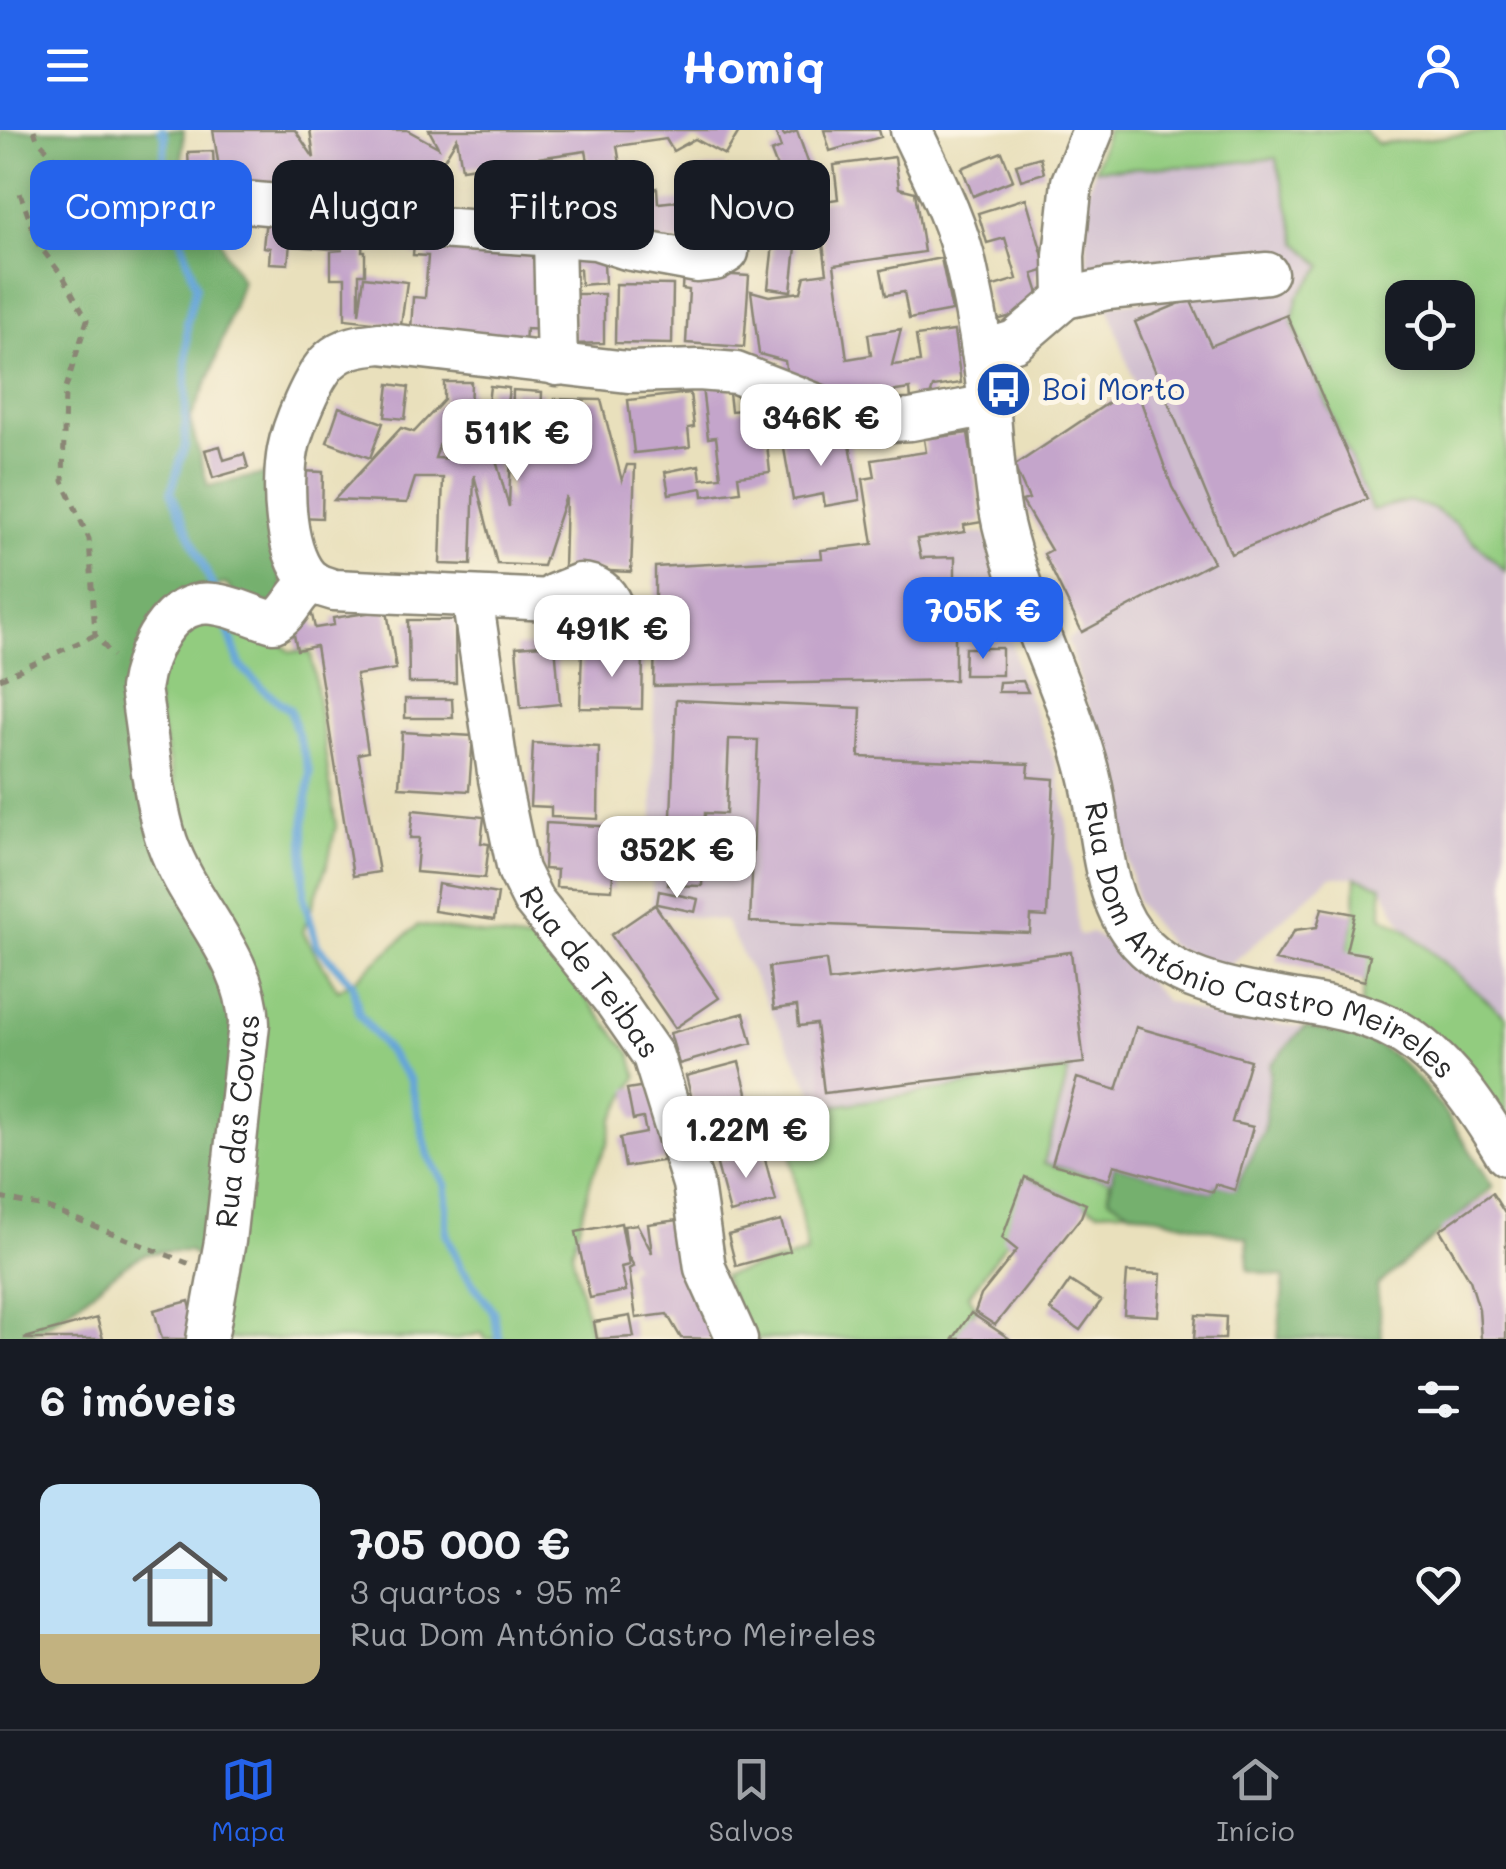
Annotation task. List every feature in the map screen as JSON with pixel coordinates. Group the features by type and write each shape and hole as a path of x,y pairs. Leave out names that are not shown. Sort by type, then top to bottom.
{"street":[{"name":"Rua Dom António Castro Meireles","path":"911,130 967,266 982,352 996,483 1015,572 1088,772 1113,892 1133,934 1174,968 1205,982 1316,1004 1396,1030 1421,1048 1461,1088 1479,1109 1506,1155"},
{"path":"1065,298 1064,256 1072,182 1093,130"},
{"path":"252,209 301,207 474,231"},
{"path":"554,250 557,365"},
{"path":"632,250 698,262 714,260 728,252"},
{"path":"982,352 1015,341 1065,298 1108,288 1267,273"},
{"path":"552,600 334,590 314,582 296,558 290,536 286,474 288,446 308,395 329,361 352,347 380,343 628,372 736,373 851,418 871,422 911,420 989,406"},
{"name":"Rua das Covas","path":"207,1339 226,1241 249,1024 248,1001 242,976 178,870 166,839 140,690 143,668 159,634 184,609 222,605 274,622 286,616 301,588 314,582"},
{"name":"Rua de Teibas","path":"472,597 502,794 518,870 533,900 653,1056 693,1184 706,1268 737,1339"}],"path":[{"path":"34,130 37,139 57,160"},
{"path":"20,193 38,244 64,278 87,320 65,390 63,481 90,538 95,635 140,690"},
{"path":"0,679 95,635"},
{"path":"0,1198 48,1208 218,1276"}],"shaded area":[{"path":"1276,158 1298,243 1323,266 1298,296 1292,323 1372,510 1409,501 1434,509 1456,524 1506,572 1506,1017 1404,928 1382,886 1356,877 1330,877 1222,972 1169,945 1137,902 1107,767 1067,639 1082,631 1051,549 1022,501 1028,498 1014,466 1135,385 1108,305 1276,286 1276,255 1088,274 1085,199 1095,169 1203,166"},
{"path":"986,533 1020,676 1057,767 1068,829 1078,935 1092,933 1119,950 1166,1001 1220,1018 1305,1027 1271,1064 1264,1130 1235,1190 1213,1192 1114,1165 1109,1197 1129,1210 1098,1211 1029,1178 1008,1240 969,1295 977,1309 723,1276 807,1253 787,1130 820,1107 725,921 652,912 655,567"}],"green space":[{"path":"0,130 184,130 182,160 30,160 30,250 224,250 242,281 212,371 190,420 208,486 269,473 283,576 281,607 235,596 226,584 197,589 147,637 143,759 240,996 211,1270 189,1251 147,1254 124,1266 57,1319 20,1336 0,1339"},
{"path":"1107,130 1364,130 1378,144 1506,130 1506,572 1456,524 1434,509 1409,501 1372,510 1292,322 1298,296 1323,266 1298,243 1276,158 1203,166 1095,169"},
{"path":"216,617 265,628 289,651 311,653 336,826 328,862 303,932 338,990 418,925 542,943 631,1054 637,1077 613,1119 608,1143 592,1176 572,1253 592,1339 485,1339 482,1333 455,1339 218,1339 191,858 159,719 152,668 191,625"},
{"path":"1356,877 1382,886 1382,916 1404,928 1506,1017 1506,1124 1361,1007 1365,981 1346,951 1355,914"},
{"path":"1305,1027 1368,1041 1403,1064 1446,1114 1493,1187 1377,1286 1382,1339 1278,1339 1284,1277 1248,1270 1247,1238 1129,1210 1109,1198 1114,1165 1213,1192 1215,1184 1235,1189 1264,1130 1271,1064"},
{"path":"1069,1070 1044,1163 1109,1180 1109,1198 1129,1210 1098,1211 1029,1178 1008,1240 969,1295 977,1309 953,1339 747,1339 723,1276 807,1253 787,1130 820,1108"}],"building":[{"path":"213,130 295,130 314,158 310,130 407,130 438,147 429,130 740,130 725,155 695,139 673,151 666,139 617,146 619,160 588,160 586,151 524,160 474,160 474,167 462,169 457,138 444,160 272,160 272,205 252,208 252,160 218,160"},
{"path":"781,130 784,136 797,131 807,160 774,160 771,152 781,148 775,131"},
{"path":"824,130 879,130 881,137 830,151"},
{"path":"213,151 213,160 188,160 188,152"},
{"path":"1002,152 1013,180 973,196 962,168"},
{"path":"895,157 899,188 915,192 924,252 834,265 847,359 871,355 868,334 901,329 892,365 920,362 916,336 954,331 961,383 933,387 930,397 911,400 910,389 861,396 787,375 785,361 759,354 751,291 769,296 801,292 805,276 827,273 824,250 830,250 830,200 838,199 834,165"},
{"path":"1040,157 1044,173 1021,180 1016,164"},
{"path":"657,188 658,203 674,201 674,242 654,245"},
{"path":"1026,198 1047,270 1033,274 1043,307 997,320 987,288 1017,279 1005,238 987,243 978,213"},
{"path":"267,209 272,209 272,250 289,250 288,264 269,263 270,248 263,247"},
{"path":"454,235 474,237 474,250 551,250 546,330 526,329 525,346 491,344 491,335 411,330 413,297 425,298 428,256 413,255 413,250 454,250"},
{"path":"569,250 603,250 605,283 581,285 580,269 570,270"},
{"path":"772,250 796,250 791,291 768,288"},
{"path":"331,251 365,251 365,274 359,274 359,314 364,277 407,282 401,325 345,319 345,278 331,278"},
{"path":"941,258 952,311 909,319 904,292 886,295 881,270"},
{"path":"683,272 749,276 744,347 686,343 689,290 682,289"},
{"path":"616,284 673,285 672,344 615,343"},
{"path":"573,294 604,294 604,343 574,344"},
{"path":"1190,299 1211,346 1287,315 1367,499 1231,554 1135,322"},
{"path":"444,382 471,382 469,444 440,443 435,458 496,460 509,507 513,390 542,392 540,452 553,452 555,399 601,400 622,481 627,465 635,465 631,572 564,569 566,496 543,566 497,564 474,475 471,565 440,564 443,478 415,478 407,503 334,500 401,428 414,432 444,400"},
{"path":"389,384 409,387 405,419 385,417"},
{"path":"728,384 731,411 763,408 770,472 738,476 740,491 703,496 702,488 669,494 665,472 699,465 701,479 721,477 716,437 708,438 702,387"},
{"path":"1135,385 1172,487 1213,562 1082,632 1044,554 1051,550 1022,501 1029,499 1014,466"},
{"path":"490,386 509,388 503,438 484,437"},
{"path":"690,393 694,427 688,428 690,447 634,453 628,400"},
{"path":"339,407 383,423 370,458 327,442"},
{"path":"815,431 817,444 849,439 860,500 825,506 823,494 793,500 782,437"},
{"path":"968,433 982,522 964,525 965,532 917,539 921,558 955,557 955,680 654,686 655,628 638,629 637,607 655,607 655,567 822,558 821,550 873,544 863,479 875,477 872,460 926,452 924,439"},
{"path":"220,446 224,460 244,454 248,468 213,478 205,450"},
{"path":"300,471 323,472 322,518 298,517"},
{"path":"387,610 396,669 356,675 368,752 358,754 379,872 353,876 316,646 297,650 291,619 312,615 315,628 334,625 333,618"},
{"path":"408,620 455,620 456,683 409,683"},
{"path":"555,644 560,704 521,708 516,647"},
{"path":"965,648 1002,648 1002,675 964,675"},
{"path":"582,650 643,651 642,709 580,708"},
{"path":"1023,681 1028,692 998,692 999,682"},
{"path":"405,699 452,699 453,718 405,718"},
{"path":"676,700 861,708 859,757 1029,764 1028,777 1054,779 1047,917 1031,916 1030,933 750,922 758,740 729,739 726,814 705,813 702,886 668,885"},
{"path":"402,732 473,736 469,791 399,787"},
{"path":"533,743 599,747 598,819 551,817 551,807 530,806"},
{"path":"413,810 484,817 481,843 489,844 485,878 416,872 419,838 410,838"},
{"path":"546,823 616,827 612,890 556,887 557,870 544,869"},
{"path":"438,884 498,894 494,920 434,911"},
{"path":"659,891 698,899 695,912 657,904"},
{"path":"655,905 719,998 675,1028 611,935"},
{"path":"1322,908 1355,914 1346,951 1370,955 1365,981 1275,960 1295,930 1317,927"},
{"path":"1071,952 1084,1063 824,1093 816,1024 799,1026 797,1006 774,1009 769,967 826,960 829,981"},
{"path":"744,1013 752,1043 679,1064 670,1033"},
{"path":"1136,1027 1250,1060 1232,1122 1253,1127 1235,1190 1215,1184 1213,1192 1114,1165 1109,1180 1052,1164 1077,1078 1117,1090"},
{"path":"739,1062 756,1128 703,1142 686,1076"},
{"path":"652,1085 667,1160 625,1167 620,1138 646,1133 643,1118 633,1120 627,1089"},
{"path":"762,1148 776,1201 730,1213 716,1161"},
{"path":"1025,1177 1086,1204 1081,1217 995,1325 975,1312 981,1295 1017,1250 1002,1238"},
{"path":"1492,1193 1506,1215 1506,1339 1481,1339 1479,1309 1470,1280 1440,1230"},
{"path":"686,1219 699,1307 717,1339 681,1338 667,1314 636,1318 629,1269 634,1266 628,1256 624,1226 637,1224 652,1253 648,1224"},
{"path":"781,1221 790,1251 736,1266 728,1235"},
{"path":"621,1223 629,1265 621,1267 626,1291 590,1298 576,1232"},
{"path":"1127,1272 1161,1274 1158,1316 1124,1314"},
{"path":"1070,1281 1101,1301 1080,1330 1050,1310"},
{"path":"189,1301 199,1339 162,1339 154,1310"},
{"path":"971,1313 1010,1339 953,1339"},
{"path":"1196,1315 1226,1317 1225,1339 1194,1339"},
{"path":"630,1316 634,1337 597,1339 594,1322"},
{"path":"97,1318 103,1339 25,1339 25,1338"}],"waterway":[{"path":"161,130 165,136 163,181 196,286 187,322 185,445 171,492 214,590"},
{"path":"225,622 240,665 290,710 310,773 304,825 304,898 317,945 352,983 359,1014 410,1080 428,1155 446,1186 446,1233 460,1266 493,1311 499,1339"}],"place":[{"name":"Boi Morto","path":"1003,390"}]}
